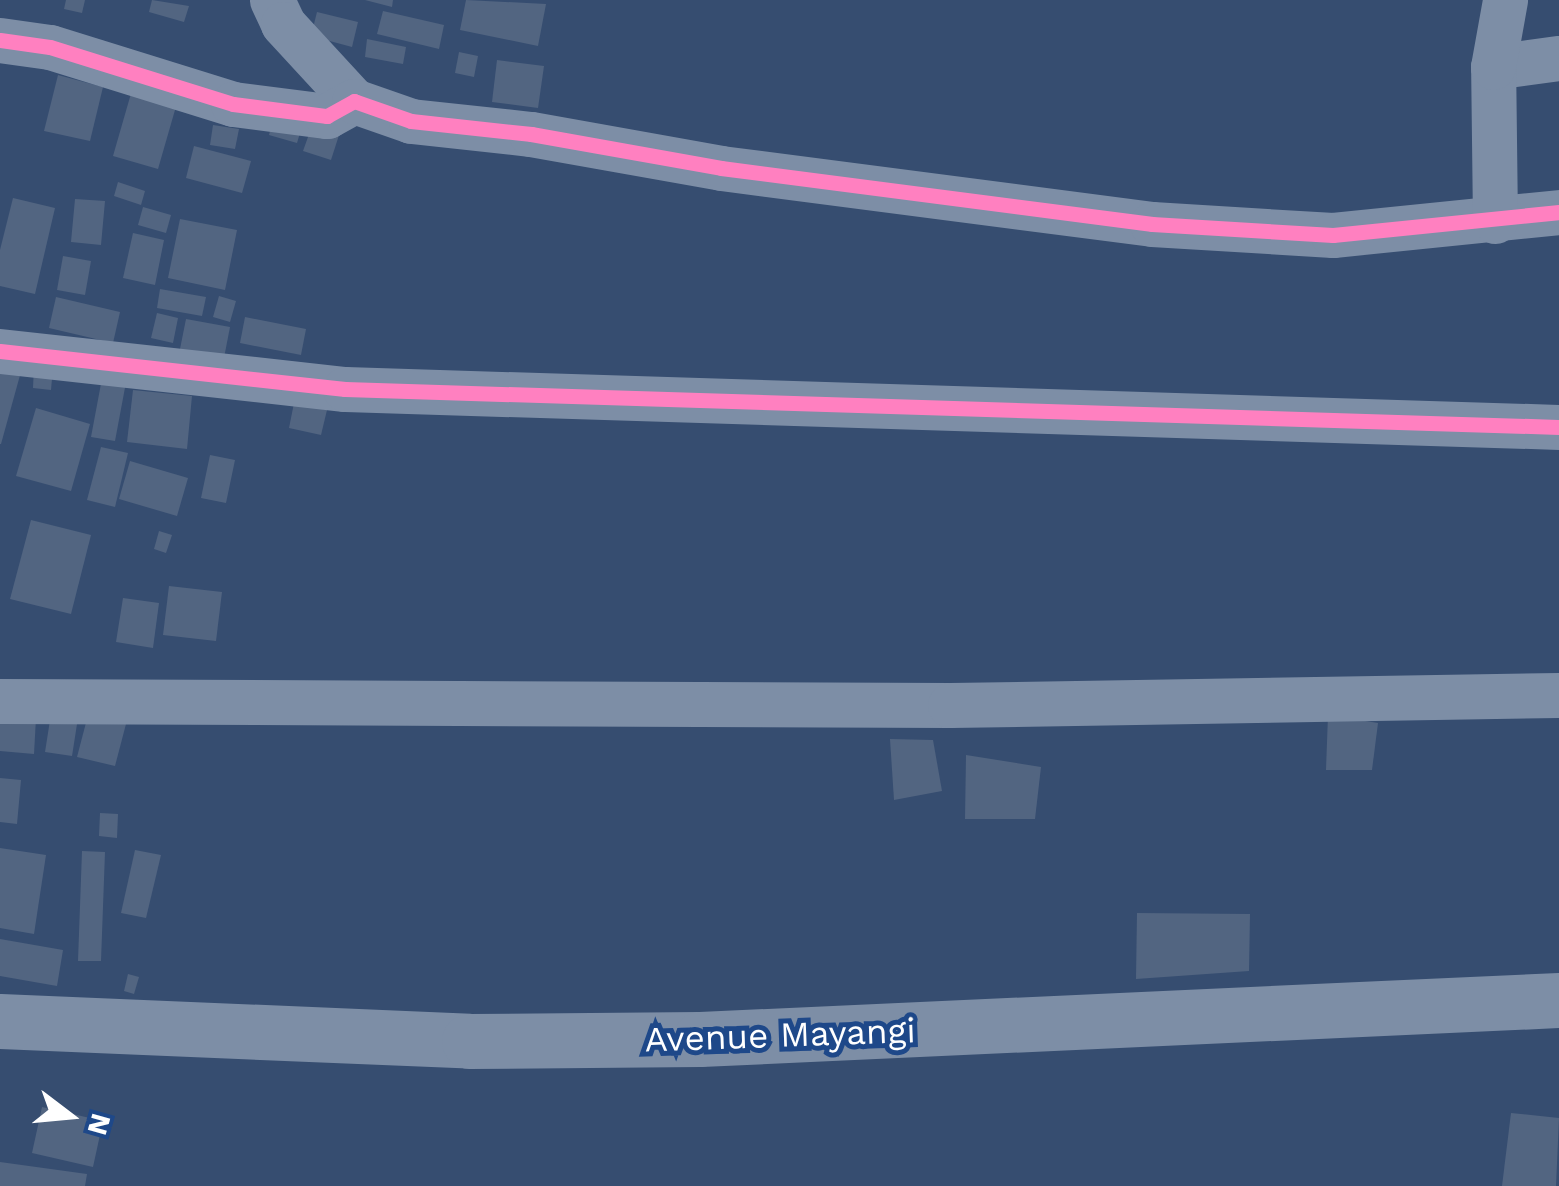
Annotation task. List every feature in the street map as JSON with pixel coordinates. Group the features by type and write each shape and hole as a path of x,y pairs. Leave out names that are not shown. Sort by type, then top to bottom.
{"street":[{"path":"272,0 283,24 354,102 412,121 531,134 721,168 1152,224 1332,234 1495,222 1559,212"},
{"path":"1495,222 1493,67 1505,0"},
{"path":"0,40 50,48 233,104 327,116 354,102"},
{"path":"1493,67 1559,58"},
{"path":"0,350 345,390 1559,426"},
{"path":"0,702 950,705 1559,695"},
{"name":"Avenue Mayangi","path":"0,1021 469,1041 700,1040 1559,1000"}],"building":[{"path":"66,0 85,0 82,13 64,9"},
{"path":"152,0 189,6 184,22 149,12"},
{"path":"365,0 393,0 392,7"},
{"path":"466,0 546,4 538,46 460,30"},
{"path":"383,11 444,25 439,49 377,34"},
{"path":"317,12 358,22 352,47 311,36"},
{"path":"367,39 406,47 403,64 365,57"},
{"path":"459,52 478,56 474,77 455,73"},
{"path":"497,60 544,66 538,108 492,102"},
{"path":"58,75 103,87 90,141 44,131"},
{"path":"132,90 177,103 158,169 113,156"},
{"path":"274,115 303,123 297,143 269,135"},
{"path":"313,123 340,132 331,160 303,151"},
{"path":"213,125 239,129 235,149 210,145"},
{"path":"194,146 251,161 242,193 186,178"},
{"path":"118,182 145,191 141,205 114,196"},
{"path":"13,198 55,208 35,294 0,286 0,250"},
{"path":"75,199 105,201 101,245 71,242"},
{"path":"143,207 171,215 166,233 138,225"},
{"path":"180,219 237,230 225,290 168,278"},
{"path":"133,233 164,240 155,285 123,278"},
{"path":"63,256 91,261 85,295 57,290"},
{"path":"160,289 206,297 202,316 157,308"},
{"path":"219,296 236,301 230,322 213,317"},
{"path":"56,297 120,312 113,343 49,328"},
{"path":"157,313 178,318 173,343 151,338"},
{"path":"245,317 306,329 301,355 240,343"},
{"path":"186,319 230,327 223,363 179,354"},
{"path":"0,362 22,368 1,444 0,444"},
{"path":"34,366 53,367 51,390 33,388"},
{"path":"103,373 127,377 115,441 91,437"},
{"path":"133,390 192,396 187,449 127,442"},
{"path":"294,403 327,410 321,435 289,428"},
{"path":"36,408 90,424 71,491 16,476"},
{"path":"101,447 128,453 115,507 87,500"},
{"path":"210,455 235,460 226,503 201,498"},
{"path":"130,461 188,478 177,516 119,499"},
{"path":"31,520 91,535 71,614 10,599"},
{"path":"159,531 172,535 166,553 154,549"},
{"path":"169,586 222,592 216,641 163,635"},
{"path":"123,598 159,603 153,648 116,642"},
{"path":"0,714 36,718 34,754 0,751"},
{"path":"88,715 126,724 115,766 77,757"},
{"path":"1328,715 1378,723 1372,770 1326,770"},
{"path":"50,720 77,724 72,756 45,752"},
{"path":"890,739 933,740 942,791 894,800"},
{"path":"966,755 1041,767 1035,819 965,819"},
{"path":"0,778 21,780 17,824 0,822"},
{"path":"100,813 118,814 117,838 99,836"},
{"path":"0,848 46,855 34,934 0,928"},
{"path":"135,850 161,855 146,918 121,913"},
{"path":"82,851 105,852 101,961 78,961"},
{"path":"1137,913 1250,914 1249,971 1136,979"},
{"path":"0,939 63,950 57,986 0,976"},
{"path":"128,974 139,977 134,994 124,991"},
{"path":"42,1107 103,1121 93,1167 32,1153"},
{"path":"1511,1113 1559,1118 1556,1186 1502,1186"},
{"path":"0,1162 87,1174 85,1186 0,1186"}],"cycle path":[{"path":"0,40 50,47 233,104 327,116 354,101 411,121 531,134 721,168 1152,224 1333,235 1559,212"},
{"path":"0,351 345,389 1559,427"}]}
